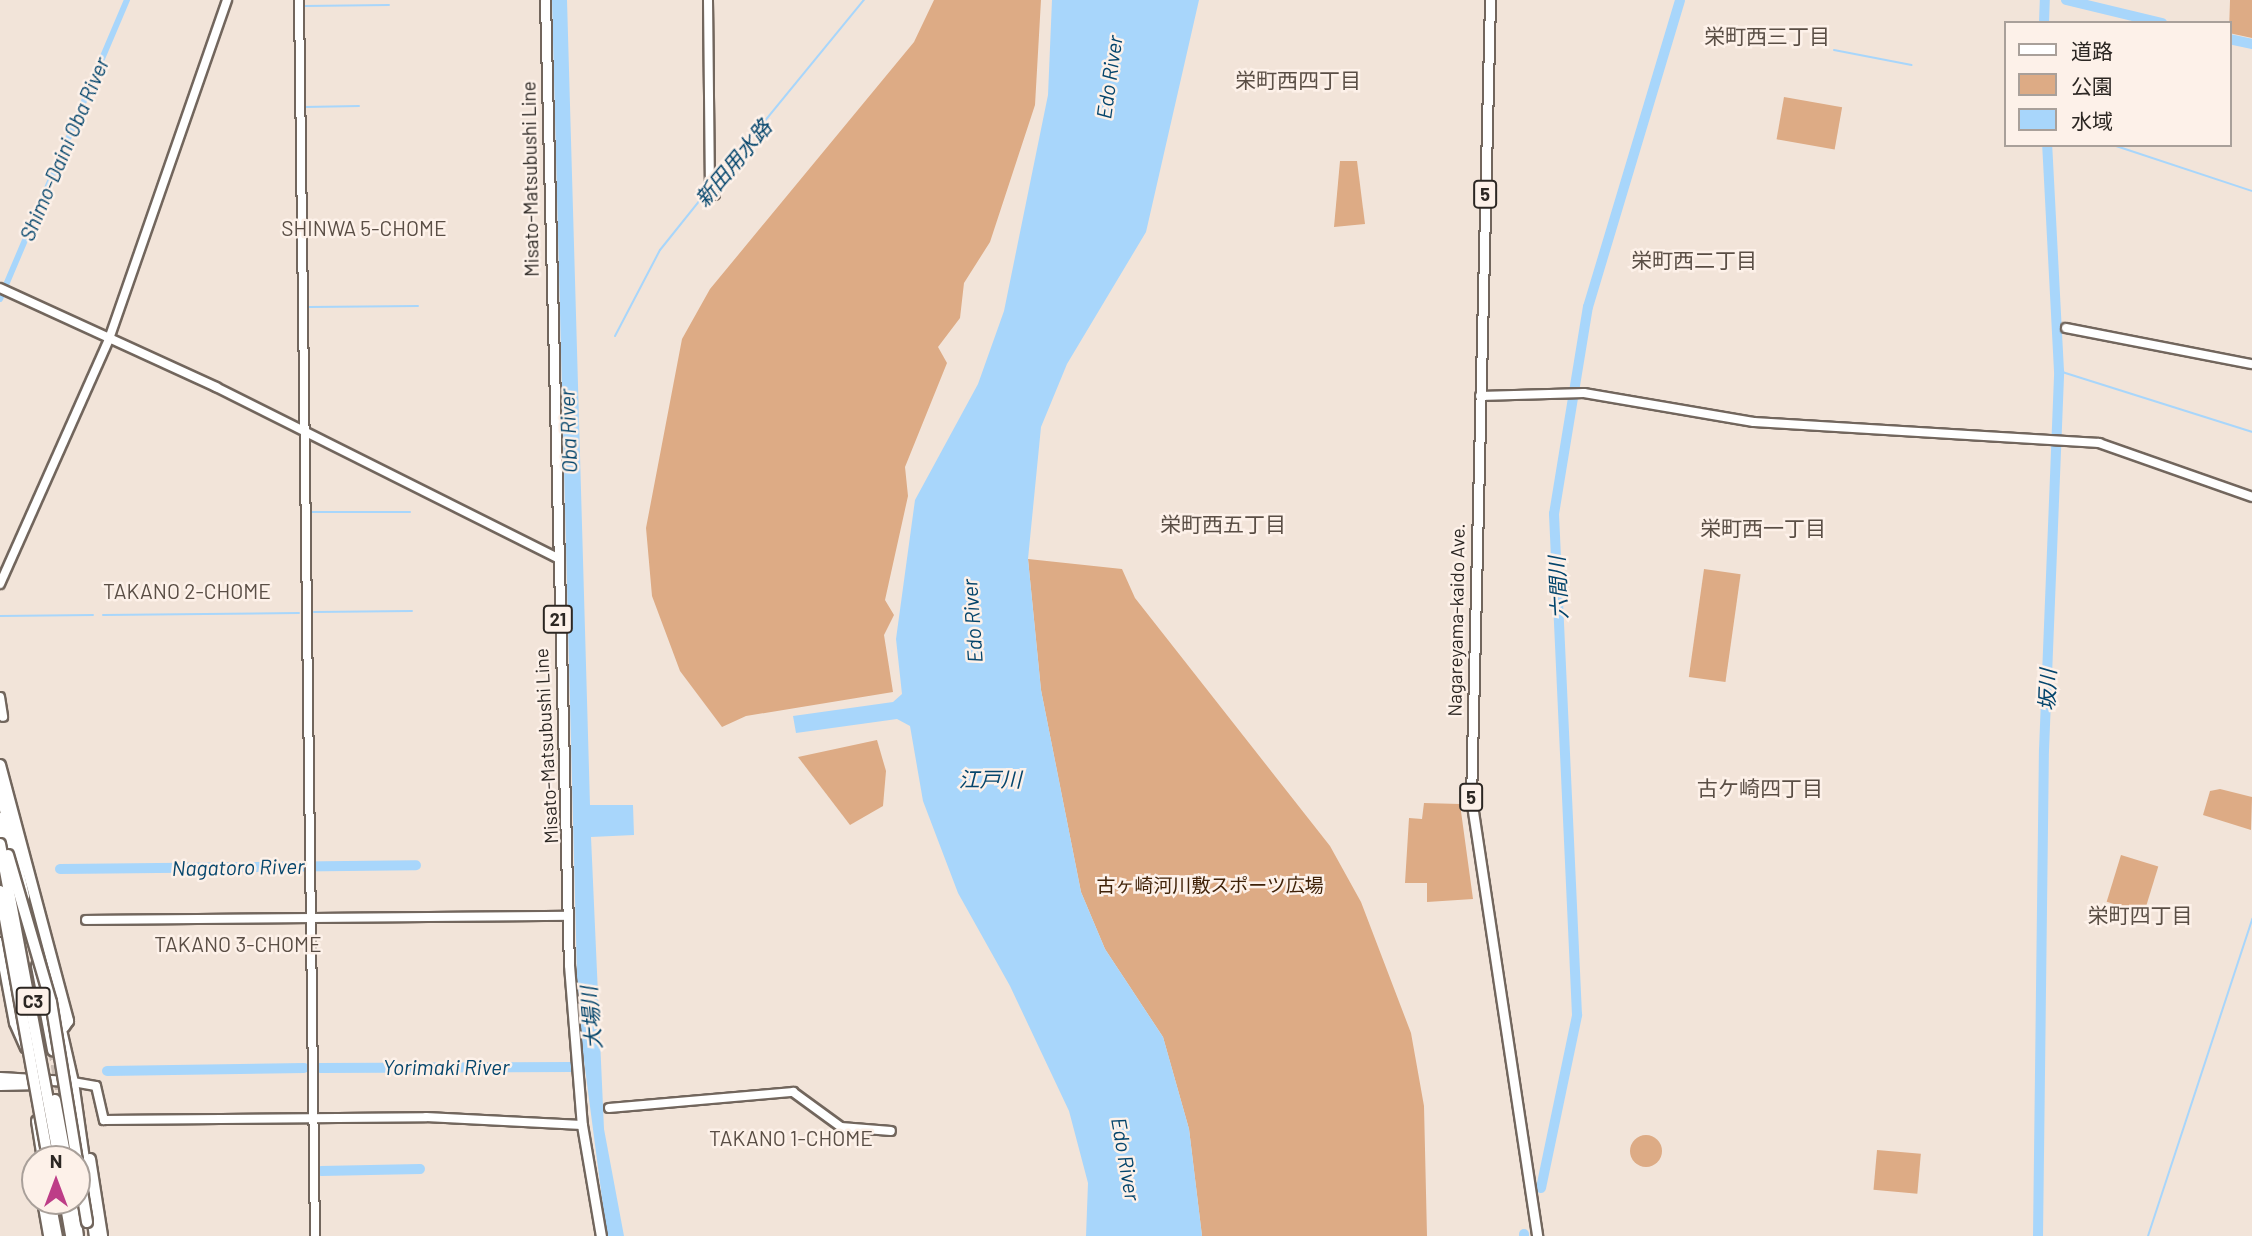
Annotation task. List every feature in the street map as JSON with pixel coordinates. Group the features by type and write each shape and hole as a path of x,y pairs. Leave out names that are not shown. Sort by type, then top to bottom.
{"highway":[{"path":"0,765 68,1021 63,1028"},
{"path":"0,787 53,1050"},
{"name":"C3","path":"0,818 4,858 63,1145"},
{"name":"C3","path":"0,844 55,1145"},
{"path":"4,858 21,964 17,1004 31,1049 31,1080 41,1145"},
{"path":"4,858 51,1002 85,1231"},
{"path":"0,891 45,1145"},
{"path":"0,943 17,1033 31,1049"},
{"path":"36,960 63,1028 102,1236"},
{"path":"84,1142 95,1236"},
{"path":"45,1215 49,1236"},
{"path":"57,1215 63,1235"},
{"path":"63,1235 64,1215"}],"main road":[{"name":"Misato-Matsubushi Line","path":"545,0 557,558 569,916 582,1125 601,1236"},
{"name":"Nagareyama-kaido Ave.","path":"1490,0 1471,798 1537,1236"},
{"path":"0,1077 74,1082"},
{"path":"0,1085 31,1080"}],"street":[{"path":"0,584 109,339 227,0"},
{"path":"299,0 315,1236"},
{"path":"708,0 710,186 715,195"},
{"path":"0,288 304,432 557,558"},
{"path":"2066,328 2252,364"},
{"path":"1480,393 1582,392 1718,418 2048,444 2102,444 2252,497"},
{"path":"0,697 3,717"},
{"path":"86,920 569,916"},
{"path":"74,1082 96,1086 104,1120 313,1118 582,1125"},
{"path":"609,1108 793,1092 841,1127 891,1130"}],"green space":[{"path":"934,0 1041,0 1035,105 990,242 964,283 960,318 938,347 947,363 905,467 908,496 885,600 894,615 884,635 893,692 746,716 722,727 680,671 652,596 646,528 682,339 710,289 914,42"},
{"path":"2230,0 2252,0 2252,38 2231,33"},
{"path":"1784,97 1842,107 1835,150 1777,139"},
{"path":"1340,161 1357,161 1365,224 1334,227"},
{"name":"古ヶ崎河川敷スポーツ広場","path":"1028,559 1122,569 1135,598 1330,846 1361,902 1411,1033 1424,1106 1427,1236 1202,1236 1189,1129 1163,1037 1105,949 1081,892 1041,690"},
{"path":"1704,569 1741,574 1725,682 1689,677"},
{"path":"877,740 886,771 883,806 850,825 798,757"},
{"path":"2220,789 2252,797 2251,830 2203,815 2210,791"},
{"path":"1424,803 1460,804 1473,899 1427,902 1427,883 1405,883 1409,818 1422,819"},
{"path":"2121,855 2158,866 2144,913 2107,902"},
{"path":"1646,1135 1657,1140 1662,1151 1657,1162 1646,1167 1635,1162 1630,1151 1635,1140"},
{"path":"1877,1150 1921,1154 1917,1194 1874,1190"}],"water":[{"path":"552,0 567,0 590,805 633,805 634,835 591,837 604,1129 624,1236 607,1236 578,1015"},
{"name":"江戸川","path":"1052,0 1199,0 1146,232 1067,364 1041,427 1028,559 1041,690 1081,892 1105,949 1163,1037 1189,1129 1202,1236 1086,1236 1088,1183 1069,1111 1010,986 958,893 923,801 910,726 897,719 796,733 793,716 893,702 902,694 896,639 915,500 978,384 1004,311 1048,95"}],"waterway":[{"name":"Shimo-Daini Oba River","path":"0,299 127,0"},
{"name":"新田用水路","path":"714,183 864,0"},
{"name":"六間川","path":"1541,1188 1577,1015 1554,514 1588,307 1680,0"},
{"name":"坂川","path":"2044,21 2045,0"},
{"path":"2066,0 2154,21"},
{"path":"304,6 389,5"},
{"path":"2231,39 2252,44"},
{"path":"1834,50 1912,65"},
{"path":"304,107 359,106"},
{"name":"坂川","path":"2038,1236 2044,750 2059,371 2047,147"},
{"path":"2119,147 2252,191"},
{"name":"新田用水路","path":"615,336 660,250 708,190"},
{"path":"309,307 418,306"},
{"path":"2059,371 2252,432"},
{"path":"310,512 410,512"},
{"path":"314,612 412,611"},
{"path":"103,615 299,613"},
{"path":"0,616 93,615"},
{"name":"Nagatoro River","path":"60,869 416,865"},
{"path":"2148,1236 2252,919"},
{"name":"Yorimaki River","path":"320,1068 572,1067"},
{"name":"Yorimaki River","path":"107,1071 304,1068"},
{"path":"321,1171 420,1169"}],"tunnel":[{"path":"53,1050 70,1145"},
{"path":"45,1108 51,1145"},
{"path":"62,1215 64,1230"}],"district":[{"name":"栄町西三丁目","path":"1767,36"},
{"name":"栄町西四丁目","path":"1298,80"},
{"name":"SHINWA 5-CHOME","path":"364,228"},
{"name":"栄町西二丁目","path":"1694,260"},
{"name":"栄町西五丁目","path":"1223,524"},
{"name":"栄町西一丁目","path":"1763,528"},
{"name":"TAKANO 2-CHOME","path":"187,591"},
{"name":"古ケ崎四丁目","path":"1760,788"},
{"name":"栄町四丁目","path":"2140,915"},
{"name":"TAKANO 3-CHOME","path":"238,944"},
{"name":"TAKANO 1-CHOME","path":"791,1138"}],"water label":[{"name":"Edo River","path":"1109,77"},
{"name":"Oba River","path":"568,431"},
{"name":"Edo River","path":"972,621"},
{"name":"大場川","path":"591,1018"},
{"name":"Edo River","path":"1126,1159"}]}
